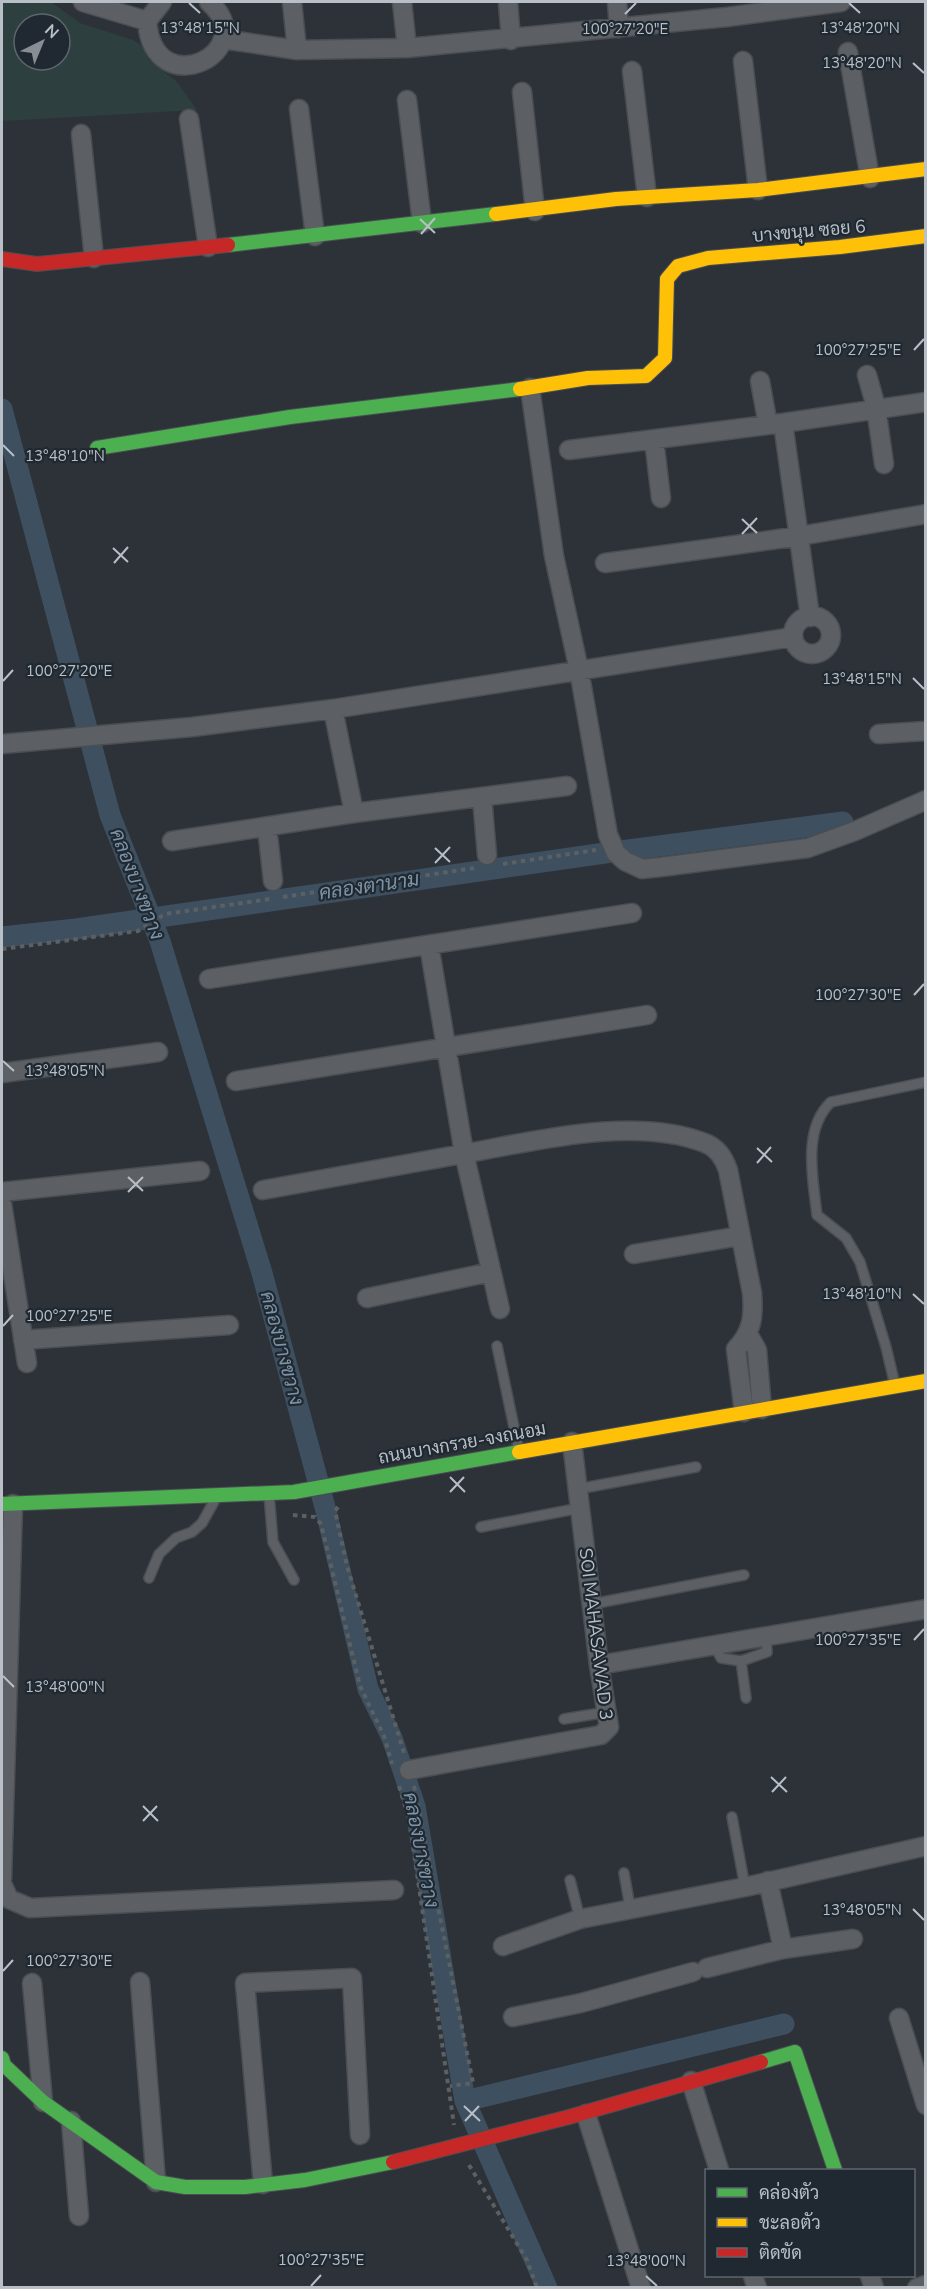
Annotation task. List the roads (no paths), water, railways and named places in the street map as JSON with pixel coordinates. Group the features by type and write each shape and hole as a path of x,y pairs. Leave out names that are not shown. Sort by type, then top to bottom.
{"street":[{"path":"84,2 147,21"},
{"path":"162,2 147,21 149,39 154,48 171,63 191,66 212,57 223,39 224,26 220,13 209,2"},
{"path":"292,2 297,50"},
{"path":"402,2 407,48"},
{"path":"508,2 511,40"},
{"path":"617,2 620,28"},
{"path":"223,39 297,50 407,48 620,28 726,9 842,2"},
{"path":"848,52 870,178"},
{"path":"743,61 758,190"},
{"path":"632,71 647,197"},
{"path":"522,92 535,211"},
{"path":"407,100 422,222"},
{"path":"299,109 315,236"},
{"path":"189,120 208,247"},
{"path":"81,134 94,258"},
{"path":"2,259 37,264 315,236 647,197 758,190 870,178 926,169"},
{"name":"บางขนุน ซอย 6","path":"97,448 211,428 530,388 588,378 646,376 665,358 667,279 678,266 708,258 840,247 926,236"},
{"path":"867,375 876,407 884,464"},
{"path":"760,381 775,424 800,536 810,617"},
{"path":"530,388 554,556 579,670 608,835 616,853 642,869 808,848 855,831 926,800"},
{"path":"569,450 926,402"},
{"path":"654,440 661,498"},
{"path":"605,564 925,517"},
{"path":"810,617 817,617 828,627 831,634 826,648 813,654 800,650 793,637 798,623 810,617"},
{"path":"2,744 192,727 333,709 793,637"},
{"path":"333,709 354,813"},
{"path":"879,734 926,731"},
{"path":"172,841 354,813 567,786"},
{"path":"482,797 488,862"},
{"path":"267,827 273,881"},
{"path":"209,979 632,913"},
{"path":"429,945 464,1153 500,1309"},
{"path":"236,1081 647,1015"},
{"path":"2,1073 158,1052"},
{"path":"263,1190 591,1132 661,1133 708,1144 723,1156 729,1170 753,1308 749,1336 736,1349 744,1412"},
{"path":"2,1192 200,1171"},
{"path":"2,1204 27,1363"},
{"path":"634,1254 740,1236"},
{"path":"367,1298 491,1272"},
{"path":"23,1340 229,1325"},
{"path":"749,1336 757,1350 762,1409"},
{"name":"ถนนบางกรวย-จงถนอม","path":"7,1504 285,1493 926,1381"},
{"name":"SOI MAHASAWAD 3","path":"409,1770 601,1736 609,1727 599,1665 572,1442"},
{"path":"2,1879 7,1504"},
{"path":"599,1665 926,1609"},
{"path":"503,1946 580,1919 630,1907 745,1887 925,1850"},
{"path":"768,1881 783,1948"},
{"path":"2,1884 9,1899 30,1908 394,1890"},
{"path":"513,2017 581,2003 783,1948 853,1939"},
{"path":"263,2184 245,1983 352,1978 360,2135"},
{"path":"140,1982 156,2182"},
{"path":"32,1983 43,2102"},
{"path":"899,2018 926,2104"},
{"path":"2,2062 43,2102 156,2182 179,2187 213,2189 318,2177 393,2162 577,2115 795,2052 835,2169"},
{"path":"691,2081 719,2169"},
{"path":"577,2115 640,2288"},
{"path":"70,2121 79,2216"},
{"path":"917,2288 926,2285"}],"lane":[{"path":"895,1386 886,1347 860,1262 846,1238 818,1215 811,1161 821,1112 831,1102 926,1082"},
{"path":"497,1346 519,1451"},
{"path":"578,1489 696,1467"},
{"path":"269,1494 273,1542 294,1580"},
{"path":"149,1578 159,1554 176,1538 192,1532 202,1523 217,1497"},
{"path":"481,1527 580,1508"},
{"path":"592,1604 744,1575"},
{"path":"714,1645 721,1658 741,1661 767,1652 766,1636"},
{"path":"741,1661 746,1698"},
{"path":"564,1719 607,1713"},
{"path":"732,1817 745,1887"},
{"path":"624,1873 630,1907"},
{"path":"570,1880 580,1919"}],"waterway":[{"name":"คลองบางขวาง","path":"2,409 110,815 160,941 262,1273 326,1511 368,1689 392,1738 415,1806 465,2101 547,2288"},
{"name":"คลองตานาม","path":"2,937 76,929 605,853 843,822"},
{"path":"465,2101 784,2024"}]}
